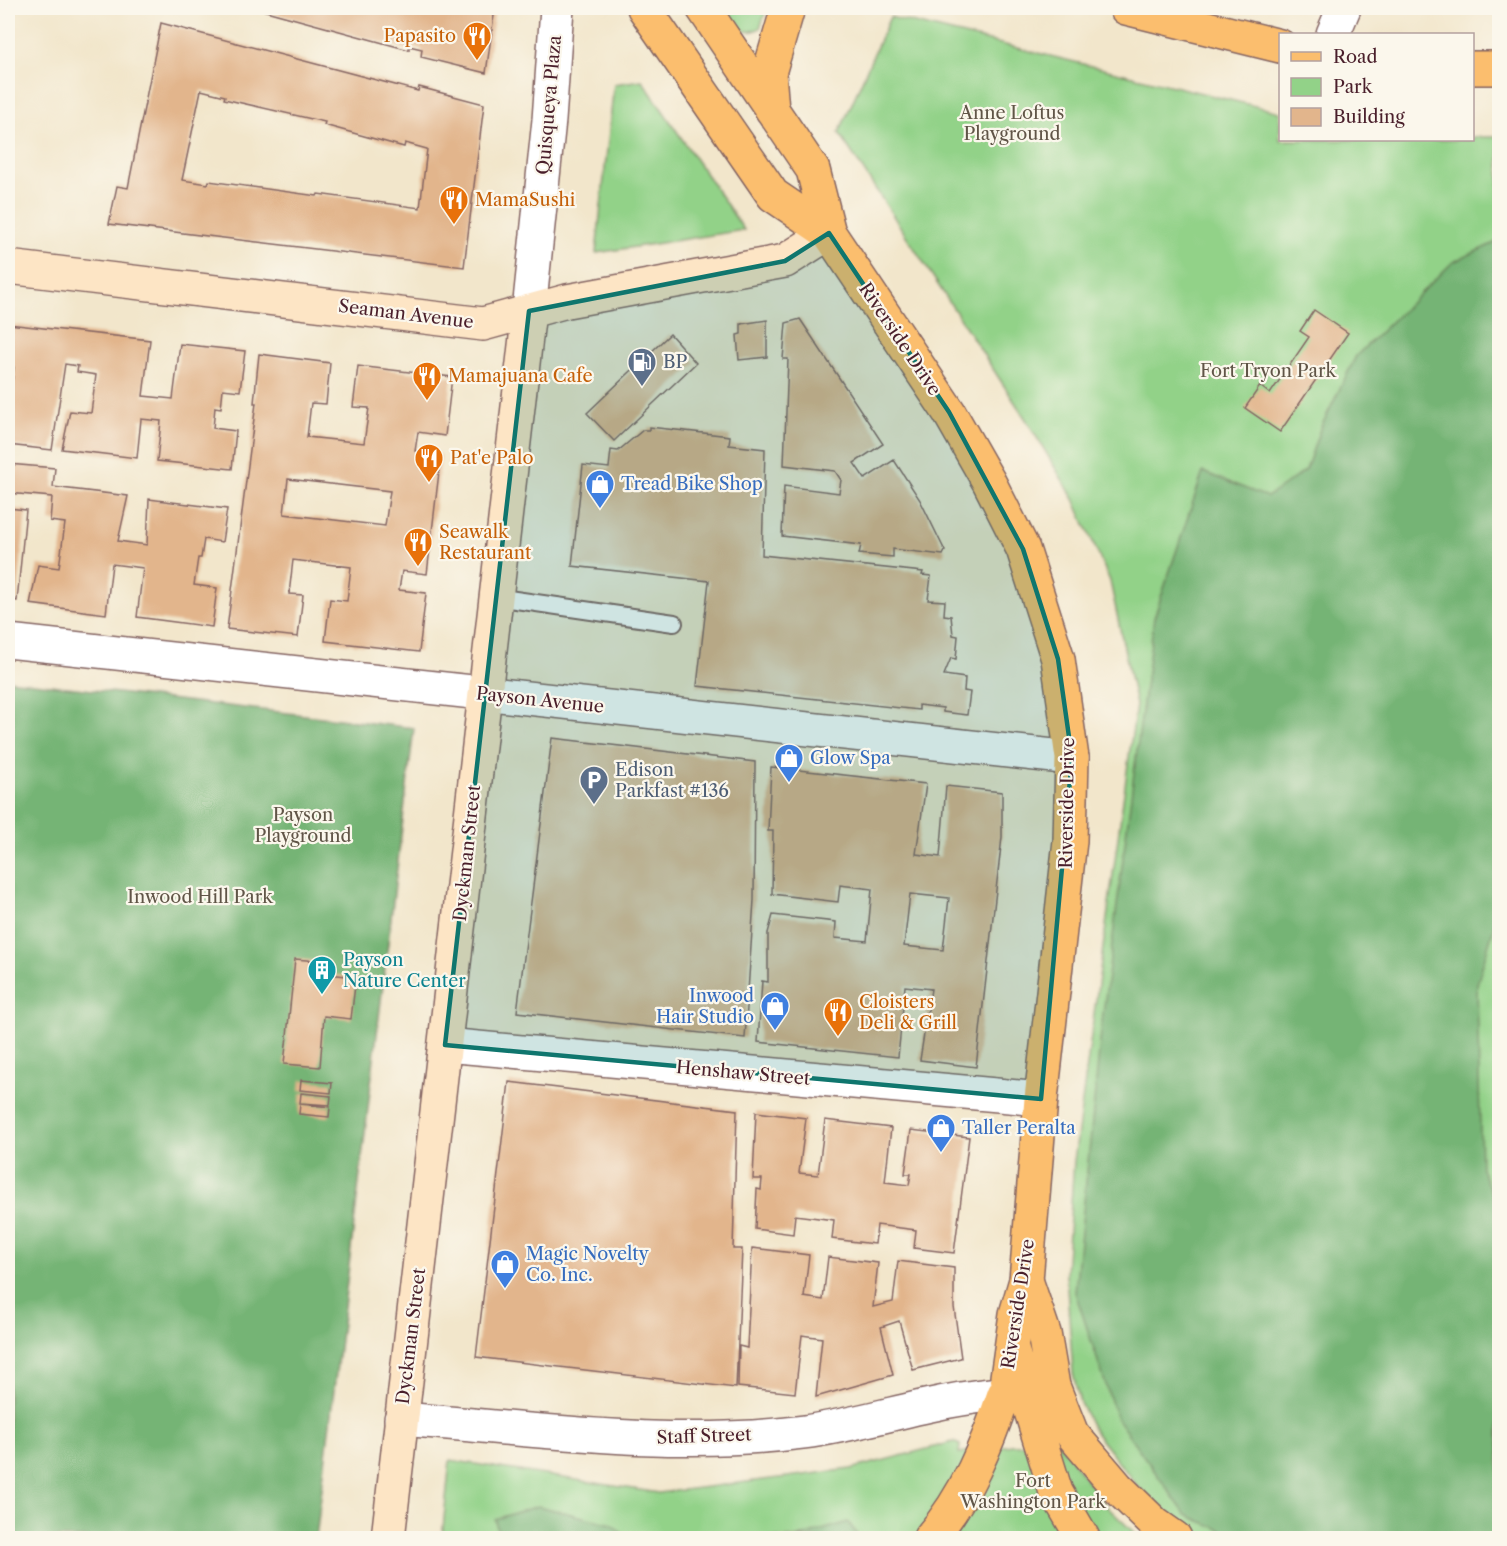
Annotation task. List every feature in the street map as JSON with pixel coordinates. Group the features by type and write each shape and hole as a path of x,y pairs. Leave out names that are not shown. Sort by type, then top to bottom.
{"main road":[{"name":"Riverside Drive","path":"644,8 773,195 829,233"},
{"name":"Riverside Drive","path":"703,8 813,170 829,233 949,412 989,482 1023,549 1058,659 1072,758 1070,841 1041,1099 1026,1280 1016,1314 1004,1394 984,1452 942,1525 930,1539"},
{"path":"772,110 769,73 788,8"},
{"path":"1126,8 1279,46"},
{"path":"1474,68 1500,68"},
{"name":"Seaman Avenue","path":"8,267 483,324 567,301 785,261 829,233"},
{"name":"Dyckman Street","path":"388,1539 529,311"},
{"path":"1026,1280 1044,1333 1053,1386 1072,1434 1132,1502 1175,1539"},
{"path":"1012,1350 1056,1492 1083,1539"}],"street":[{"name":"Quisqueya Plaza","path":"529,311 549,120 557,8"},
{"path":"1333,33 1344,8"},
{"name":"Payson Avenue","path":"8,641 1072,758"},
{"name":"Henshaw Street","path":"445,1045 1041,1099"},
{"name":"Staff Street","path":"401,1419 663,1440 804,1432 973,1396 1004,1394"}],"lane":[{"path":"495,597 674,623"}],"highlighted area":[{"path":"829,233 949,412 1023,549 1058,659 1072,758 1041,1099 445,1045 529,311 785,261"}],"green space":[{"path":"723,8 767,8 760,28 748,32 738,28"},
{"name":"Fort Tryon Park","path":"890,17 1279,112 1279,141 1474,141 1474,137 1499,137 1499,1538 1205,1538 1149,1501 1094,1431 1080,1403 1073,1373 1066,1274 1074,1161 1136,705 1110,581 1074,499 1027,421 839,133"},
{"path":"642,80 744,230 596,253 614,84"},
{"name":"Fort Tryon Park","path":"1499,241 1500,906 1477,984 1481,1169 1500,1211 1499,1538 1240,1538 1186,1515 1117,1419 1075,1292 1102,1022 1154,618 1203,472 1267,497 1306,470 1320,429 1356,356 1453,262"},
{"name":"Inwood Hill Park","path":"8,680 414,728 316,1538 8,1538"},
{"name":"Fort Washington Park","path":"953,1442 960,1445 959,1453 1012,1445 1059,1443 1106,1506 1140,1538 442,1538 450,1460 659,1493 851,1469"},
{"path":"538,1506 612,1524 627,1538 499,1538 495,1519"},
{"path":"848,1522 860,1538 796,1538"}],"building":[{"path":"255,8 495,8 486,73 421,57 422,49 409,46 409,50"},
{"path":"161,23 418,91 419,87 484,104 464,267 109,224 117,186 128,188","holes":["201,90 225,96 224,99 325,122 324,125 404,147 405,143 427,149 420,208 209,181 208,184 182,180"]},
{"path":"1314,310 1348,333 1280,432 1245,408 1260,386 1270,394 1309,337 1300,331"},
{"path":"800,319 883,444 854,463 865,479 894,460 920,500 945,551 943,555 893,549 893,557 859,554 861,545 782,536 784,486 839,493 841,480 835,471 784,465 788,359 783,359 786,323"},
{"path":"767,320 767,357 739,360 737,335 741,334 741,324"},
{"path":"8,324 150,340 143,396 173,399 180,344 245,351 240,391 223,389 221,408 215,407 213,428 236,431 232,469 157,461 161,421 141,419 137,458 62,449 70,411 91,413 96,375 77,372 78,366 65,364 52,450 8,445 8,398 10,399 14,367 8,366"},
{"name":"BP","path":"670,334 696,363 614,441 587,413"},
{"path":"259,354 330,363 326,404 311,403 307,437 364,443 369,408 353,407 358,366 452,377 445,436 418,432 415,451 441,455 427,574 402,571 399,590 426,593 419,652 325,641 330,599 347,601 351,567 293,560 289,594 303,595 298,637 227,629 256,403 254,403","holes":["288,479 390,491 385,526 284,514"]},
{"path":"649,427 730,436 729,445 765,449 762,555 923,572 922,575 931,576 928,600 945,601 944,615 951,616 953,635 958,636 956,659 951,658 944,675 965,678 964,691 970,692 967,715 943,712 943,708 919,705 919,710 697,686 709,581 572,566 583,465 609,468 611,450 618,451 643,430 649,430"},
{"path":"8,464 55,468 53,487 128,496 118,541 147,545 149,499 227,509 222,542 204,539 201,558 198,558 194,585 217,588 212,627 137,617 143,568 112,564 106,614 30,604 38,565 59,568 65,523 50,521 52,497 8,493"},
{"path":"8,508 26,510 17,601 8,600"},
{"path":"552,738 755,762 754,900 745,1038 517,1012"},
{"path":"771,767 926,784 916,854 940,857 946,786 1002,792 1002,837 976,1067 920,1060 931,989 905,986 898,1057 758,1042 762,981 768,982 768,933 773,915 836,922 835,938 867,941 872,889 840,885 838,902 772,894 773,831 768,831","holes":["910,894 949,898 943,950 904,946"]},
{"name":"Payson Nature Center","path":"295,959 329,962 328,974 356,977 351,1019 324,1016 320,1067 284,1064"},
{"path":"301,1080 332,1083 331,1093 300,1090"},
{"path":"509,1082 737,1110 733,1249 742,1249 736,1388 476,1357"},
{"path":"301,1093 331,1096 330,1105 300,1103"},
{"path":"300,1104 330,1107 329,1117 299,1114"},
{"path":"756,1112 806,1118 799,1173 818,1175 825,1120 891,1128 885,1182 909,1185 911,1174 905,1174 911,1130 969,1137 954,1253 914,1248 916,1230 877,1225 875,1244 832,1239 834,1220 795,1215 793,1234 755,1229 757,1189 761,1190 762,1179 753,1179"},
{"path":"752,1248 809,1255 804,1297 823,1300 828,1257 878,1263 873,1307 893,1302 898,1261 954,1268 954,1307 961,1358 913,1370 899,1321 881,1327 893,1375 816,1397 822,1338 802,1335 795,1393 738,1387 739,1346 747,1348"}],"place":[{"name":"Papasito","path":"477,62"},
{"name":"MamaSushi","path":"454,226"},
{"name":"BP","path":"642,388"},
{"name":"Mamajuana Cafe","path":"427,402"},
{"name":"Pat'e Palo","path":"429,484"},
{"name":"Tread Bike Shop","path":"600,510"},
{"name":"Seawalk Restaurant","path":"418,568"},
{"name":"Glow Spa","path":"789,784"},
{"name":"Edison Parkfast #136","path":"594,806"},
{"name":"Payson Nature Center","path":"322,996"},
{"name":"Inwood Hair Studio","path":"775,1032"},
{"name":"Cloisters Deli & Grill","path":"838,1038"},
{"name":"Taller Peralta","path":"941,1154"},
{"name":"Magic Novelty Co. Inc.","path":"505,1290"}],"park label":[{"name":"Anne Loftus Playground","path":"1012,123"},
{"name":"Payson Playground","path":"303,825"}]}
